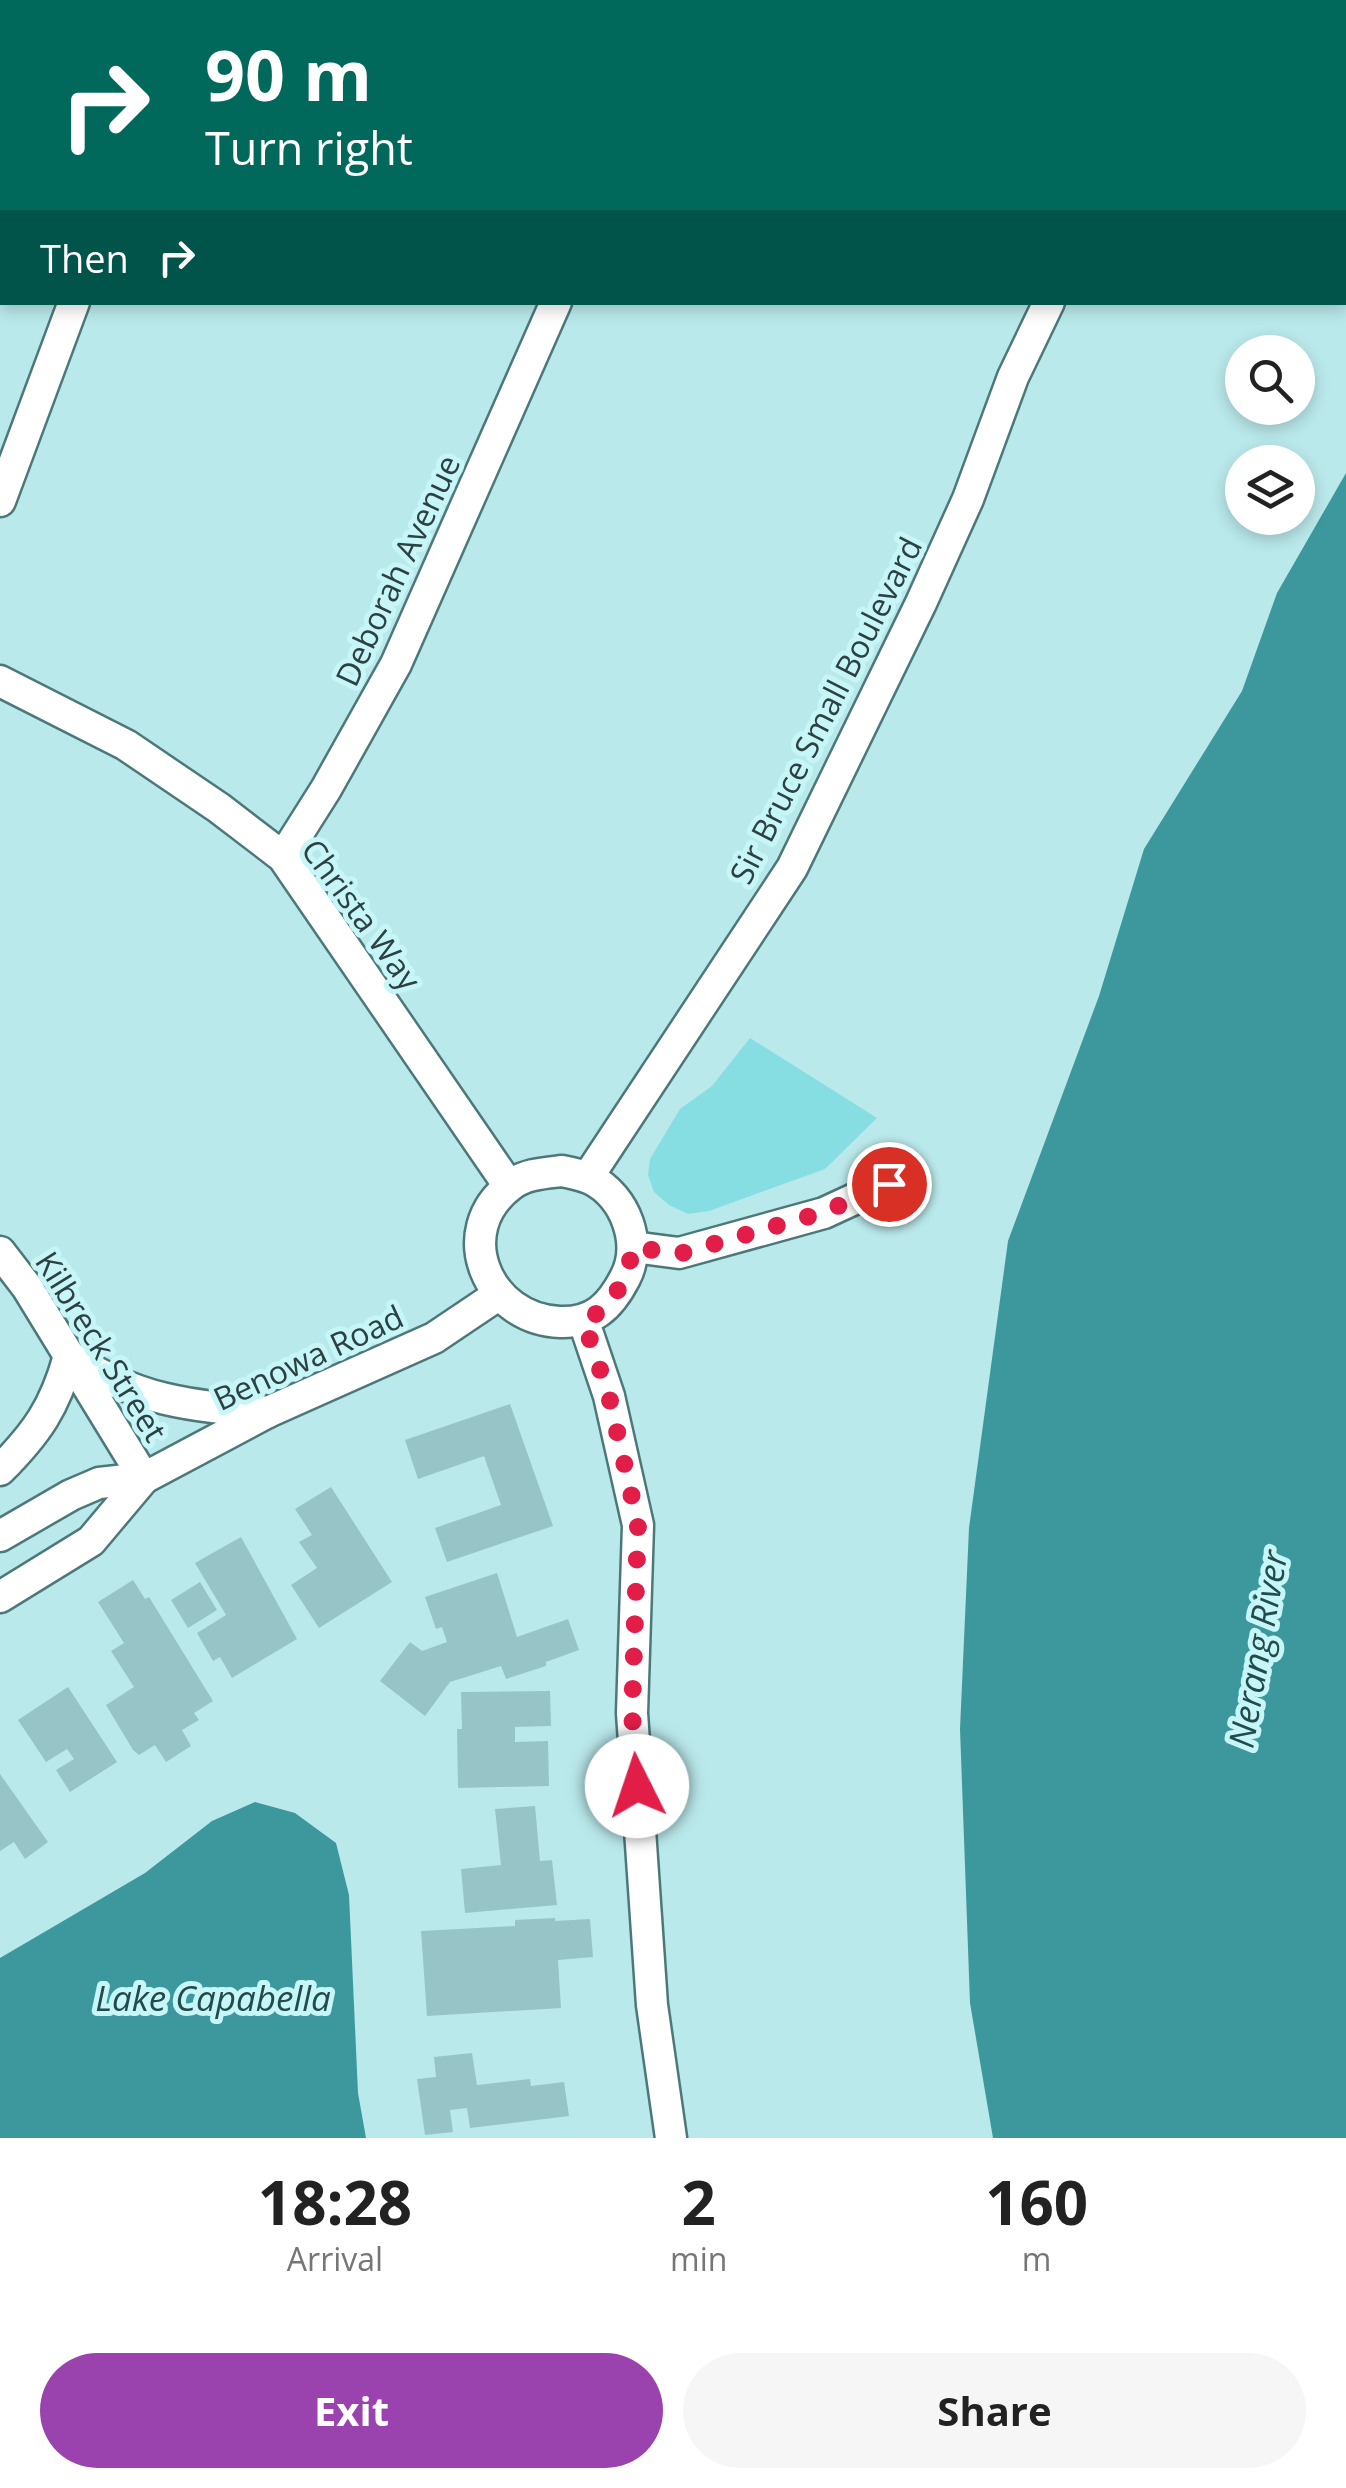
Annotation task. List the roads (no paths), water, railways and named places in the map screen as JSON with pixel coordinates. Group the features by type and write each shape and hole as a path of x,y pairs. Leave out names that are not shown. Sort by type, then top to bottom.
{"street":[{"path":"0,501 73,305"},
{"name":"Deborah Avenue","path":"282,858 396,664 555,305"},
{"name":"Sir Bruce Small Boulevard","path":"588,1177 792,868 968,500 1013,377 1048,305"},
{"name":"Christa Way","path":"0,680 126,746 219,808 282,858 509,1186"},
{"path":"562,1171 588,1177 620,1205 633,1247 628,1274 599,1313 584,1322 543,1322 518,1312 498,1295 481,1256 482,1230 490,1210 509,1186 529,1176 562,1171"},
{"path":"633,1247 679,1254 824,1212 889,1184"},
{"name":"Kilbreck Street","path":"0,1252 27,1287 144,1478"},
{"name":"Benowa Road","path":"0,1536 70,1495 98,1483 144,1478 268,1412 434,1338 498,1295"},
{"path":"584,1322 609,1396 638,1524 632,1713 652,2005 671,2138"},
{"path":"0,1470 31,1439 48,1414 69,1356 104,1379 160,1399 268,1412"},
{"name":"Benowa Road","path":"0,1597 91,1542 144,1478"}],"water":[{"name":"Nerang River","path":"1346,473 1346,2138 993,2138 970,2003 960,1729 969,1528 1008,1241 1099,996 1144,849 1242,691 1277,593 1310,535 1315,535 1315,527"},
{"name":"Lake Capabella","path":"255,1802 295,1813 336,1843 349,1895 358,2093 366,2138 0,2138 0,1958 145,1873 212,1821"}]}
